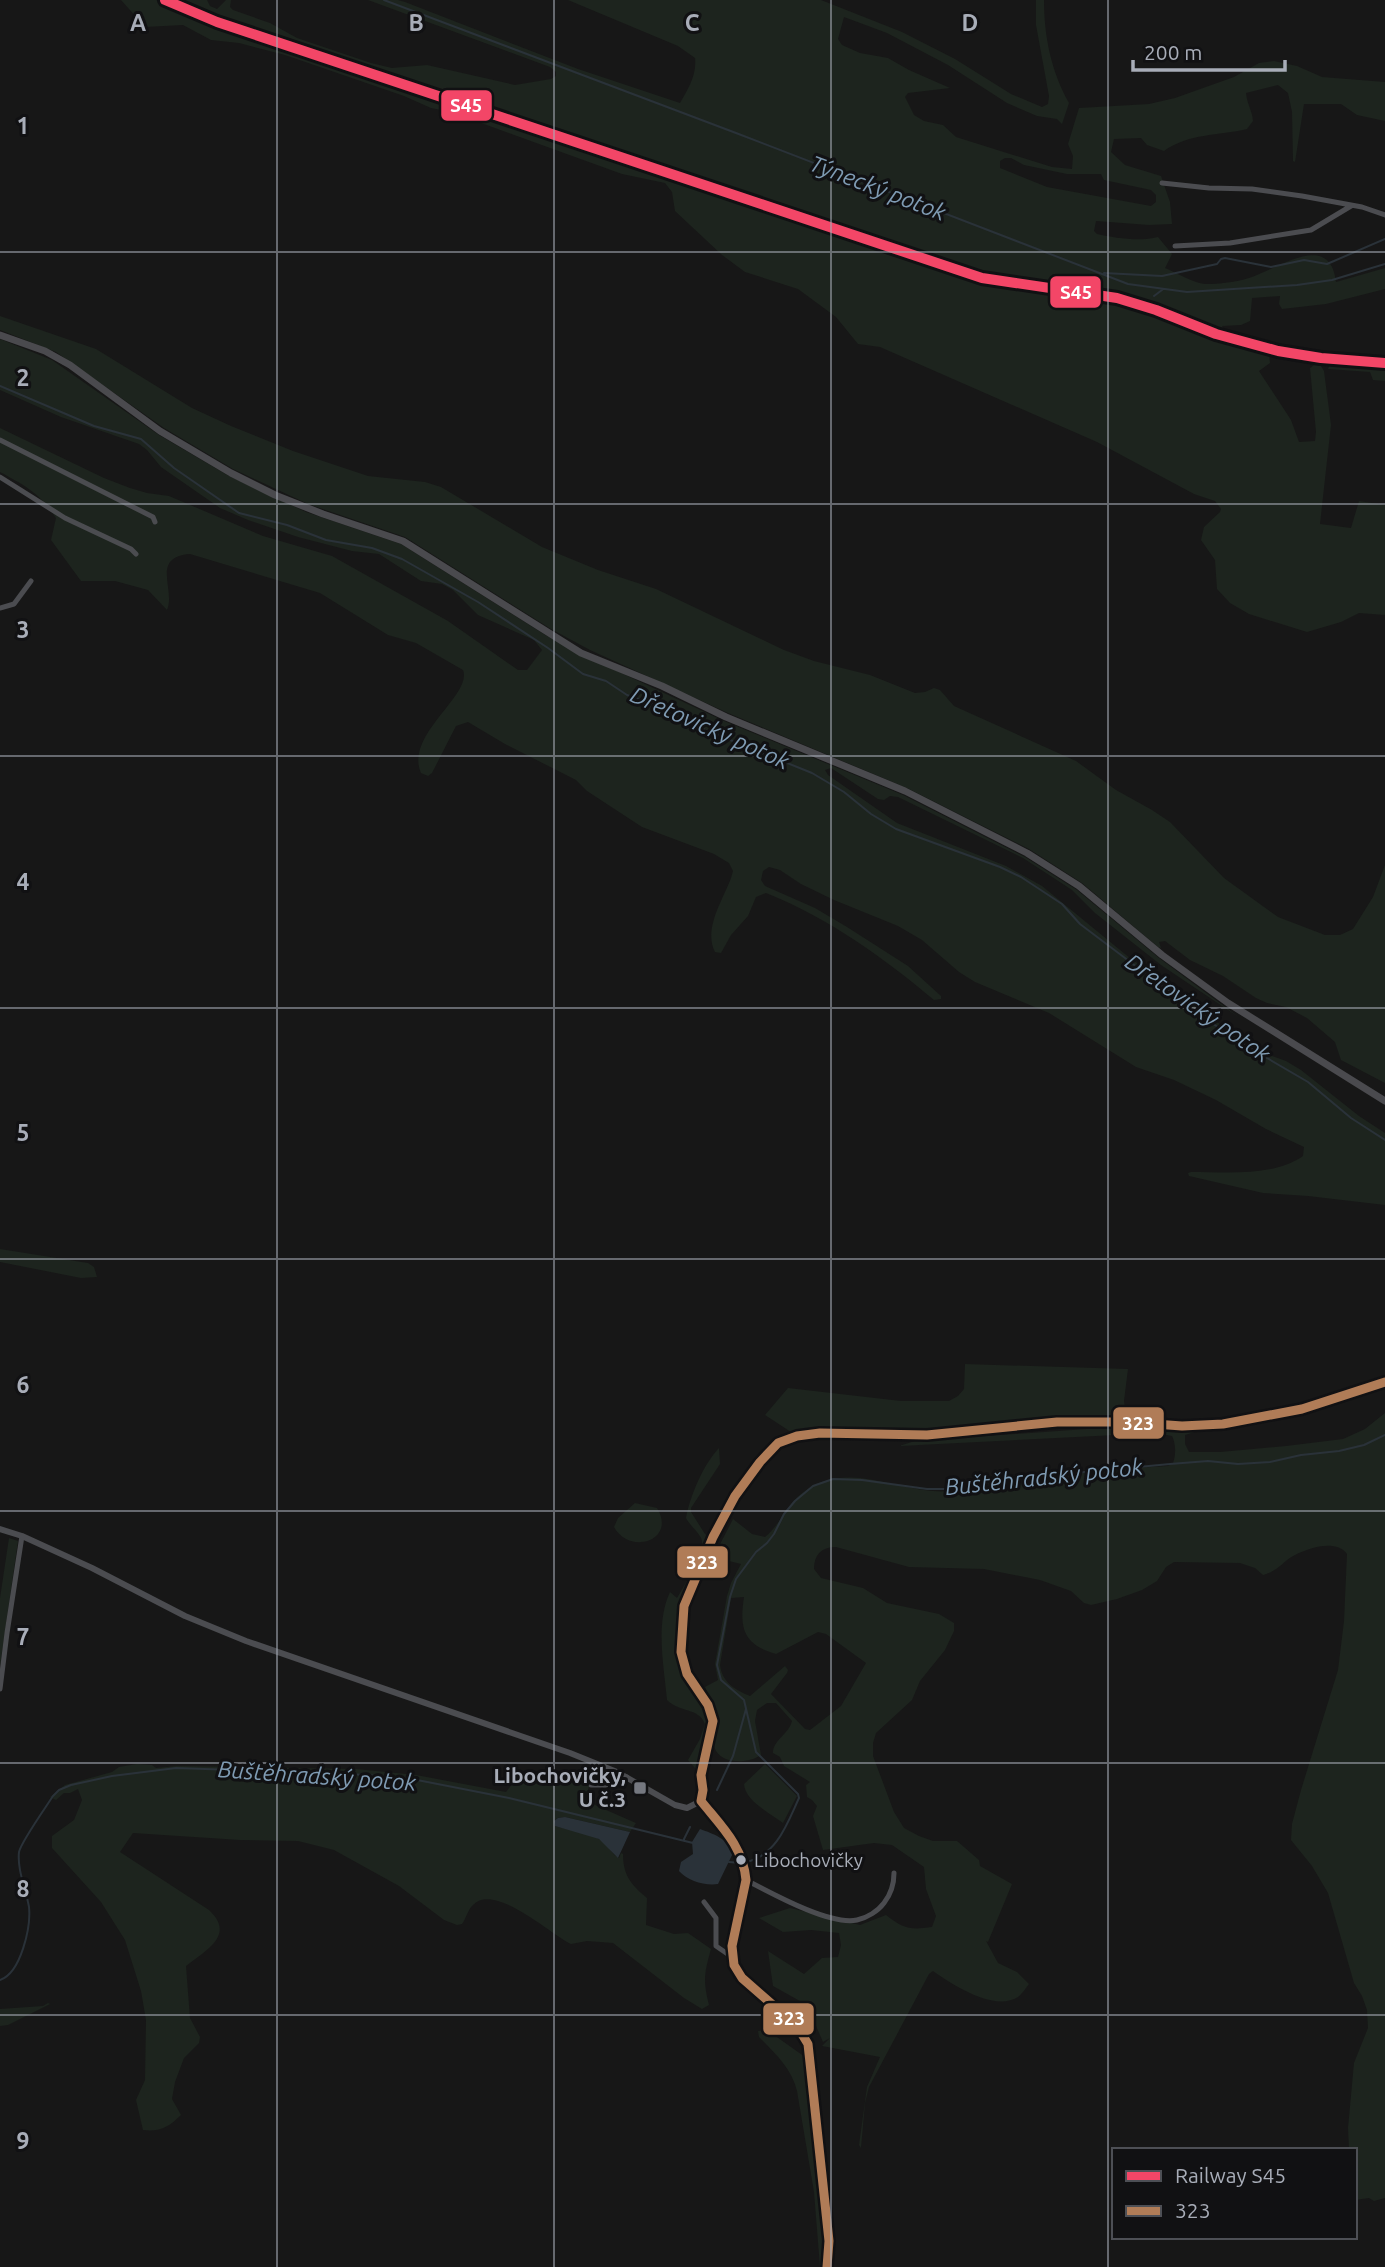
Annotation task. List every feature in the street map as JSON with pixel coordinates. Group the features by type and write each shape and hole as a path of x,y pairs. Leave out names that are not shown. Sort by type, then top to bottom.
{"main road":[{"path":"0,335 45,351 70,365 160,431 275,495 403,541 580,653 905,791 1027,853 1079,886 1162,955 1228,1003 1385,1101"}],"street":[{"path":"1162,183 1252,189 1334,201 1385,215"},
{"path":"1175,246 1230,243 1311,230 1352,206"},
{"path":"0,440 153,517 155,522"},
{"path":"0,477 65,518 131,549 136,554"},
{"path":"0,608 14,604 32,581"},
{"path":"0,1528 22,1536 185,1616 246,1641 570,1753 627,1777 681,1807 693,1806 701,1801 701,1775 713,1721 708,1705 688,1674 681,1652 684,1606 713,1537 735,1496 778,1443 797,1436 820,1433 927,1435 1056,1422 1208,1425 1302,1409 1385,1382"},
{"path":"0,1689 22,1536"},
{"path":"591,1785 606,1785 627,1777"},
{"path":"701,1801 737,1846 745,1869 746,1880 735,1927 732,1957 737,1972 792,2020 808,2044 829,2241 827,2267"},
{"path":"746,1880 803,1908 856,1921 868,1917 880,1908 890,1893 894,1873"},
{"path":"704,1902 716,1918 716,1946 732,1957"}],"shaded area":[{"path":"121,0 156,0 216,26 981,281 1131,306 1269,354 1270,363 1259,371 1291,420 1299,442 1315,441 1310,368 1314,365 1321,366 1324,371 1331,425 1320,524 1351,528 1359,501 1385,505 1385,615 1359,613 1341,622 1307,632 1249,614 1230,603 1217,589 1215,560 1201,540 1204,527 1220,512 1221,509 1215,501 1194,494 1097,442 880,347 858,344 836,317 798,289 745,272 722,255 675,211 672,192 665,183 622,174 285,55 239,43 211,40 183,25 145,27"},
{"path":"156,0 174,0 218,19 983,274 1119,295 1258,343 1316,355 1385,359 1385,366 1332,364 1284,357 1231,343 1160,315 1117,302 981,281 216,26"},
{"path":"174,0 207,0 210,6 217,9 226,0 231,0 230,7 233,10 270,23 297,38 392,68 427,65 515,85 556,76 556,72 550,67 368,0 398,0 578,69 680,103 693,76 695,58 678,46 568,0 821,0 902,32 955,59 1011,94 1042,107 1048,104 1049,96 1036,25 1036,0 1044,0 1050,53 1069,103 1062,124 1057,119 1037,116 1007,103 948,65 887,33 844,17 838,39 842,45 860,53 888,58 950,88 908,93 905,97 914,115 924,121 943,125 956,137 1052,167 1072,169 1073,156 1068,144 1079,108 1149,104 1175,98 1234,77 1259,63 1274,61 1297,66 1322,77 1385,82 1385,121 1357,115 1341,104 1304,104 1295,162 1288,93 1278,85 1246,93 1253,121 1247,129 1194,138 1164,151 1147,145 1141,138 1114,139 1111,152 1125,165 1161,176 1170,202 1172,224 1096,221 1094,231 1097,234 1128,239 1158,237 1172,254 1165,268 1205,284 1244,279 1300,257 1313,255 1324,258 1332,266 1336,282 1385,268 1385,289 1326,304 1282,309 1279,304 1280,296 1252,298 1250,321 1241,325 1222,326 1271,343 1271,346 1119,295 1081,287 983,274 218,19","holes":["1011,158 1024,165 1067,174 1101,174 1104,180 1151,190 1156,195 1156,202 1151,206 1047,187 1000,168 1000,161"]},
{"path":"0,316 96,349 192,408 293,451 368,476 425,482 441,487 542,547 598,570 656,589 784,650 814,661 870,675 915,693 934,688 940,690 954,706 1076,761 1116,790 1170,822 1224,878 1278,917 1325,935 1340,935 1353,929 1373,897 1385,865 1385,1083 1341,1060 1335,1042 1307,1018 1286,1007 1256,998 1223,976 1190,960 1165,941 1159,942 1161,948 1158,947 1082,883 1029,849 907,788 728,713 590,650 551,629 405,537 308,504 233,469 164,428 56,352 0,330"},
{"path":"0,339 52,360 159,435 229,476 306,512 401,544 547,636 587,657 724,721 903,795 1025,857 1077,890 1159,958 1240,1018 1161,965 1095,913 1072,890 1023,858 898,797 878,799 831,768 825,770 828,775 897,823 1006,866 1042,886 1131,959 1182,994 1232,1034 1253,1049 1286,1061 1301,1070 1385,1133 1385,1205 1263,1193 1189,1176 1188,1173 1191,1172 1249,1172 1278,1167 1303,1156 1304,1147 1174,1080 1136,1067 1049,1013 975,982 922,940 898,926 834,900 780,870 769,867 763,871 761,880 765,886 815,908 908,966 941,996 941,999 934,1000 875,954 833,926 766,893 756,897 748,916 731,935 721,953 715,952 711,934 733,871 729,863 714,854 642,827 587,791 576,780 468,722 456,726 432,773 428,776 421,773 418,759 422,744 458,691 463,680 463,670 416,643 388,635 320,593 190,554 178,556 171,561 168,568 167,610 148,590 115,581 81,581 51,540 56,518 50,509 31,490 0,472 0,428 104,478 147,493 169,496 263,536 332,556 448,621 518,670 527,670 542,650 534,640 478,615 453,590 442,584 421,581 379,554 352,551 298,537 220,508 161,467 139,444 61,417 0,390"},
{"path":"1330,364 1385,366 1385,381 1373,380 1370,372 1328,369"},
{"path":"0,1249 88,1263 94,1267 97,1277 81,1278 0,1262"},
{"path":"965,1364 1128,1369 1124,1401 1127,1422 1057,1422 927,1435 820,1433 797,1436 765,1415 788,1388 901,1401 949,1401 964,1389"},
{"path":"1385,1413 1385,2198 1374,2201 1369,2198 1357,2200 1357,2148 1349,2148 1348,2128 1354,2063 1368,2028 1367,2010 1354,1983 1328,1893 1312,1866 1291,1840 1292,1824 1301,1790 1338,1670 1344,1621 1347,1554 1342,1549 1329,1546 1301,1552 1263,1575 1255,1568 1240,1563 1174,1562 1166,1567 1157,1581 1142,1590 1091,1605 1084,1603 1071,1591 1040,1580 984,1569 909,1567 836,1547 826,1548 819,1553 814,1569 821,1578 863,1588 887,1603 939,1614 954,1623 954,1631 945,1650 920,1681 912,1700 876,1733 873,1756 894,1812 904,1828 933,1841 957,1841 979,1860 980,1866 1012,1884 988,1942 986,1941 998,1963 1017,1972 1029,1984 1018,1997 997,2001 974,1995 933,1971 929,1974 869,2087 861,2148 859,2145 867,2087 880,2057 822,2046 830,2038 823,2042 807,2005 773,1986 768,1951 804,1974 822,1958 838,1957 841,1945 839,1933 811,1930 783,1932 759,1918 790,1908 860,1925 886,1915 903,1926 918,1928 932,1927 936,1916 926,1889 924,1867 892,1845 874,1843 823,1850 813,1816 817,1806 807,1797 806,1785 810,1782 784,1766 780,1757 773,1753 792,1721 776,1703 767,1703 757,1710 755,1721 761,1755 751,1760 731,1761 716,1751 716,1714 705,1687 718,1680 715,1664 727,1596 741,1564 725,1560 716,1552 733,1519 752,1534 765,1537 801,1494 825,1481 843,1478 861,1478 915,1489 951,1491 1014,1475 1168,1466 1173,1463 1175,1453 1172,1436 1156,1433 899,1446 915,1441 1128,1426 1176,1429 1253,1425 1198,1431 1185,1435 1185,1444 1189,1452 1220,1452 1343,1439 1365,1429","holes":["744,1597 743,1627 750,1640 776,1654 818,1632 826,1634 866,1663 841,1706 810,1730 805,1729 771,1694 787,1673 785,1666 750,1696 726,1681 720,1665 731,1598"]},
{"path":"774,1443 735,1496 684,1606 681,1630 688,1674 708,1705 713,1721 701,1775 688,1760 705,1724 698,1715 667,1700 662,1645 665,1604 670,1592 677,1598 702,1546 701,1538 686,1518 694,1491 708,1463 719,1448 720,1464 691,1508 708,1536 738,1487"},
{"path":"635,1503 657,1508 662,1519 661,1529 649,1540 630,1541 621,1536 614,1527 618,1518"},
{"path":"9,1538 18,1541 0,1666 0,1598"},
{"path":"765,1764 797,1796 783,1823 759,1806 745,1790 744,1784"},
{"path":"152,1765 156,1768 177,1766 356,1769 416,1775 506,1792 516,1774 590,1784 585,1798 636,1823 630,1832 565,1817 554,1821 555,1826 598,1839 619,1858 621,1853 623,1854 624,1868 629,1879 647,1898 646,1925 674,1934 688,1933 711,1949 705,1977 709,2005 702,2009 684,1998 613,1943 587,1941 571,1944 522,1912 494,1900 482,1900 473,1905 462,1924 444,1920 399,1886 334,1850 298,1841 133,1833 120,1852 209,1910 220,1927 219,1934 209,1948 186,1966 190,2018 200,2037 199,2043 184,2058 175,2082 172,2099 181,2115 164,2128 143,2130 136,2100 145,2080 146,2020 141,1991 125,1940 101,1902 52,1848 52,1836 74,1820 82,1800 78,1789 64,1793 56,1800 50,1797 65,1785 112,1772 119,1767"},
{"path":"565,1817 630,1832 618,1858 599,1839 555,1826 554,1821"},
{"path":"700,1829 724,1841 733,1853 718,1884 697,1882 679,1871 681,1862 693,1854 692,1842"},
{"path":"50,2004 8,2025 0,2026 0,2009 43,2006"},
{"path":"767,2030 805,2057 827,2244 825,2267 820,2267 814,2192 797,2091 787,2068 759,2037 758,2031"}],"waterway":[{"name":"Týnecký potok","path":"384,0 1128,284 1187,292 1297,285 1332,280 1385,264"},
{"path":"1104,273 1162,276 1217,264 1225,258 1271,267 1304,260 1327,264 1385,239"},
{"path":"1154,296 1162,290"},
{"name":"Dřetovický potok","path":"0,386 94,426 141,439 174,468 239,513 287,525 326,540 372,548 402,559 478,602 583,674 606,681 627,695 655,705 673,717 812,773 896,829 1021,877 1062,904 1080,924 1203,1017 1308,1082 1351,1118 1385,1140"},
{"name":"Buštěhradský potok","path":"746,1862 766,1853 773,1846 799,1798 756,1752 744,1700 721,1680 717,1665 736,1579 756,1552 774,1534 784,1514 813,1486 833,1479 947,1489 1012,1479 1170,1464 1208,1461 1238,1464 1270,1462 1339,1451 1364,1445 1385,1435"},
{"path":"717,1790 733,1756 746,1709"},
{"name":"Buštěhradský potok","path":"0,1980 7,1976 19,1959 28,1926 29,1907 19,1859 24,1841 59,1790 112,1776 176,1768 407,1778 509,1798 693,1843"},
{"path":"684,1839 690,1827"},
{"name":"Buštěhradský potok","path":"729,1862 740,1863"}],"rail line":[{"name":"S45","path":"165,0 217,22 982,278 1117,298 1216,334 1278,351 1321,358 1385,363"}],"transit line":[{"name":"323","path":"701,1801 701,1775 713,1721 708,1705 687,1674 681,1652 684,1606 713,1537 735,1496 778,1443 797,1436 820,1433 927,1435 1057,1422 1127,1422 1182,1426 1223,1424 1302,1409 1385,1382"},
{"name":"323","path":"701,1801 730,1837 744,1868 746,1880 732,1946 734,1965 742,1978 797,2026 808,2044 829,2241 827,2267"}],"place":[{"name":"Libochovičky, U č.3","path":"640,1788"},
{"name":"Libochovičky","path":"741,1860"}]}
